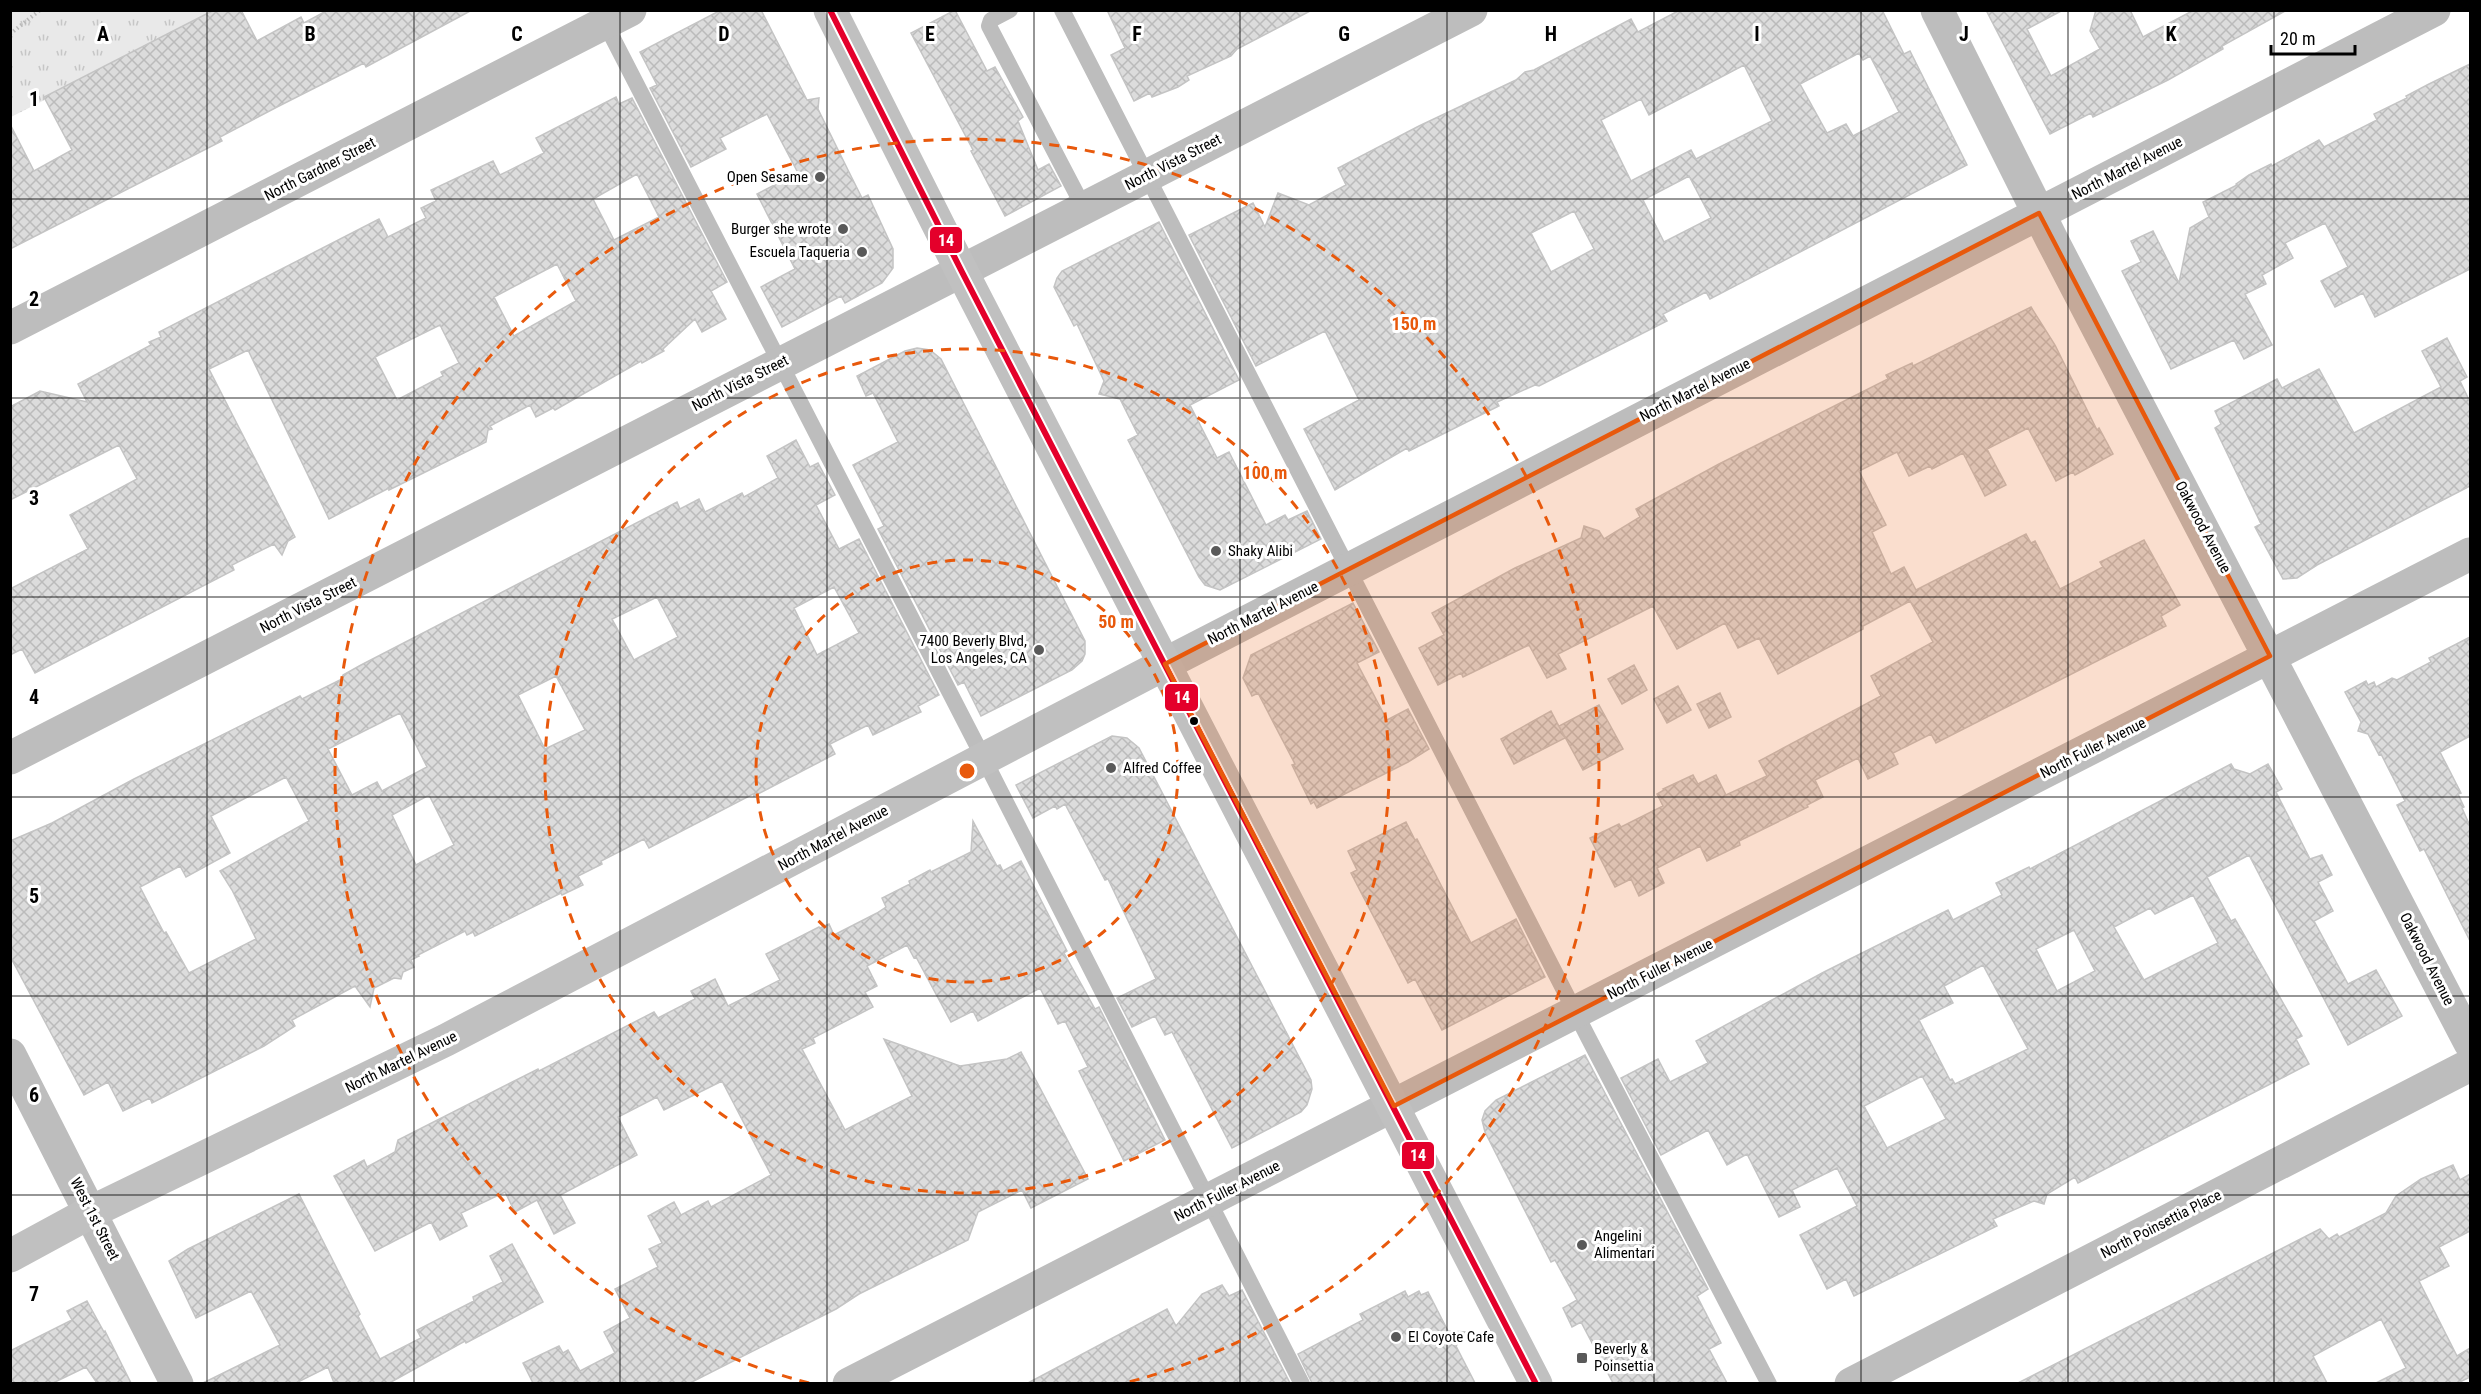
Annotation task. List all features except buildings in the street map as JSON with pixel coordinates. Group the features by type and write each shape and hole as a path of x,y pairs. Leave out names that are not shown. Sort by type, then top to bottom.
{"main road":[{"path":"830,10 962,272 1536,1383"},
{"name":"North Martel Avenue","path":"10,1256 91,1212 446,1040 1165,664"}],"street":[{"name":"North Vista Street","path":"10,758 1471,10"},
{"name":"Oakwood Avenue","path":"1937,10 2039,213 2470,1043"},
{"name":"North Martel Avenue","path":"1165,664 2434,10"},
{"name":"North Gardner Street","path":"10,328 617,17"},
{"name":"North Fuller Avenue","path":"849,1383 2470,554"},
{"name":"West 1st Street","path":"10,1056 177,1383"},
{"name":"North Poinsettia Place","path":"1851,1383 2470,1065"}],"lane":[{"path":"1010,10 991,20 989,26 1084,208"},
{"path":"1062,10 1148,174 1575,1013 1768,1383"},
{"path":"617,17 780,362 1302,1383"}],"path":[{"path":"10,34 40,10"}],"highlighted area":[{"path":"2039,213 2270,656 1394,1106 1165,664"}],"green space":[{"path":"11,11 220,11 11,117"}],"transit line":[{"name":"14","path":"830,10 962,272 1536,1384"}],"place":[{"name":"Open Sesame","path":"820,177"},
{"name":"Burger she wrote","path":"843,229"},
{"name":"Escuela Taqueria","path":"862,252"},
{"name":"Shaky Alibi","path":"1216,551"},
{"name":"7400 Beverly Blvd, Los Angeles, CA","path":"1039,650"},
{"name":"Alfred Coffee","path":"1111,768"},
{"name":"Angelini Alimentari","path":"1582,1245"},
{"name":"El Coyote Cafe","path":"1396,1337"},
{"name":"Beverly & Poinsettia","path":"1582,1358"}]}
